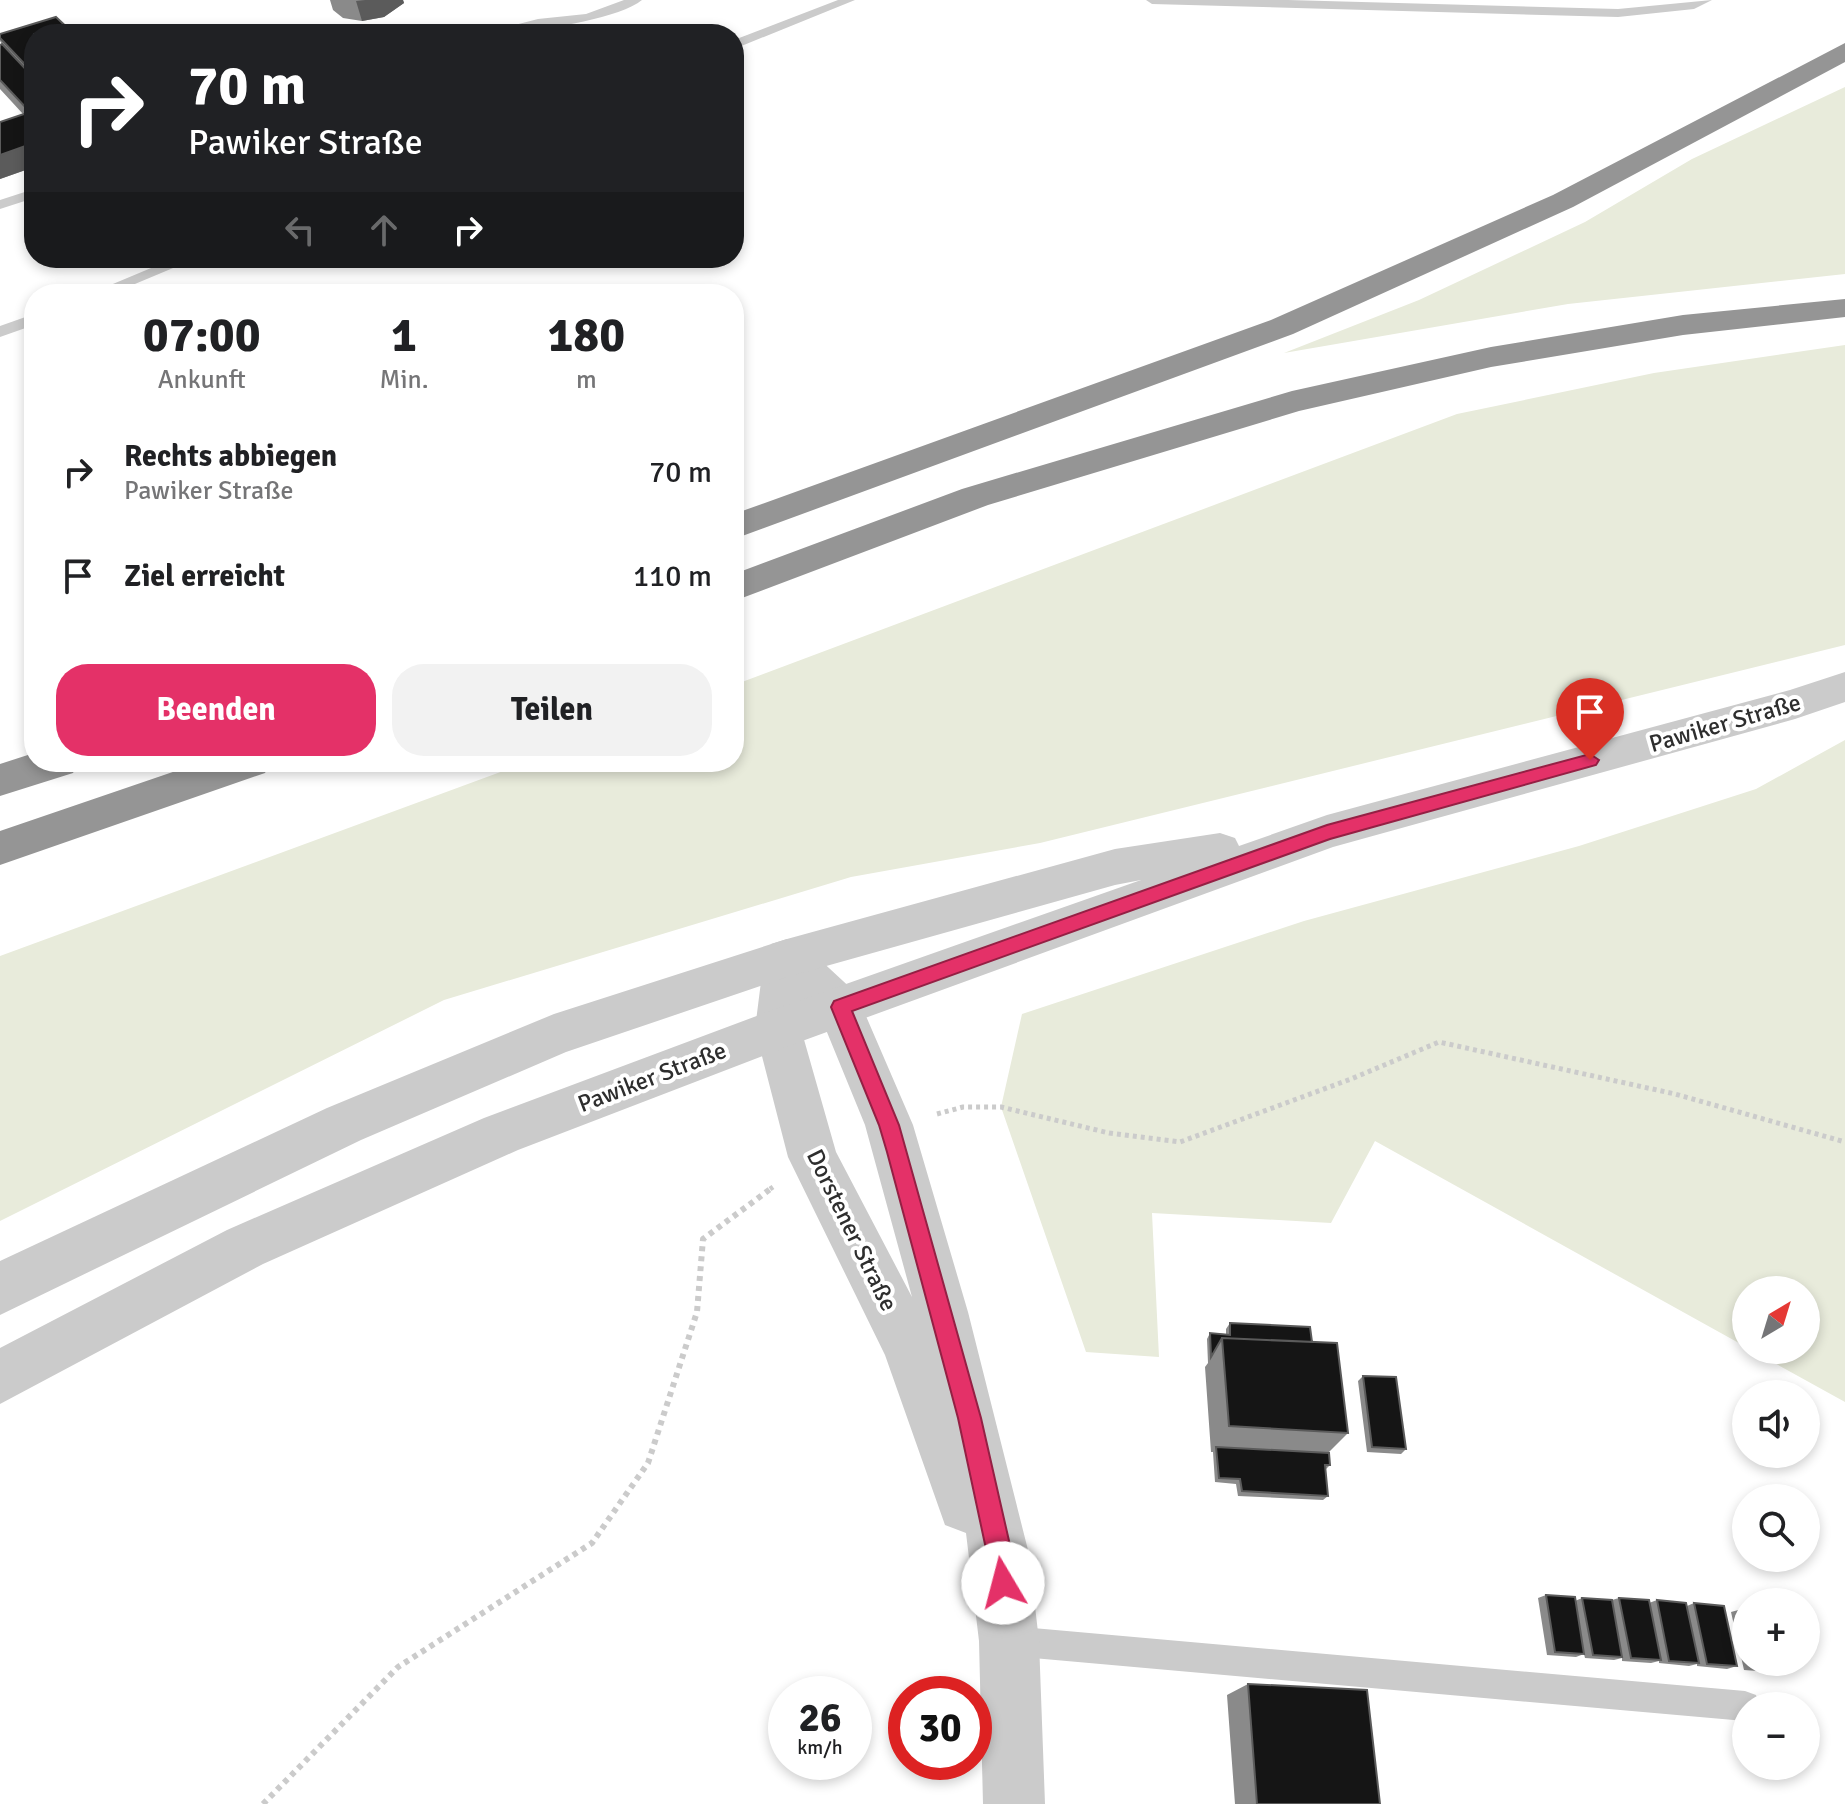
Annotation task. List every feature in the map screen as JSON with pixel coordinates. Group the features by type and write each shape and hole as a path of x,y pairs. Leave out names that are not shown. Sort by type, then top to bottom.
{"highway":[{"path":"744,523 1282,327 1563,201 1845,51"},
{"path":"744,584 975,497 1292,402 1491,357 1683,325 1845,308"},
{"path":"0,780 26,772"},
{"path":"0,848 221,772"}],"street":[{"name":"Pawiker Straße","path":"0,1377 245,1247 501,1134 778,1029 1327,832 1795,704 1845,687"},
{"name":"Pawiker Straße","path":"0,1289 344,1124 554,1035 787,958 1115,867 1327,832"},
{"name":"Dorstener Straße","path":"787,958 840,1007 889,1125 970,1418 1000,1554 1009,1641 1014,1804"},
{"name":"Dorstener Straße","path":"787,958 778,1029 813,1157 908,1345 1009,1641"}],"lane":[{"path":"533,24 588,18 636,0"},
{"path":"744,41 849,0"},
{"path":"1152,0 1618,13 1694,5 1706,0"},
{"path":"0,205 24,197"},
{"path":"123,284 163,268"},
{"path":"0,332 24,323"},
{"path":"1009,1641 1732,1705"}],"path":[{"path":"889,1125 963,1107 1001,1107 1109,1133 1180,1142 1351,1079 1439,1042 1675,1094 1845,1142"},
{"path":"263,1804 398,1667 592,1543 648,1463 697,1312 703,1239 813,1157"}],"green space":[{"path":"1845,87 1845,274 1568,304 1284,353 1419,300 1585,222 1692,159"},
{"path":"1845,345 1845,645 1040,843 851,877 444,1000 0,1221 0,956 501,772 744,772 744,681 1457,414 1654,373"},
{"path":"1845,740 1845,1402 1820,1388 1820,1380 1805,1380 1776,1364 1820,1364 1820,1276 1732,1276 1732,1339 1375,1141 1331,1223 1152,1213 1159,1357 1086,1352 1001,1107 1022,1014 1304,921 1579,846 1756,789"}],"building":[{"path":"56,17 63,24 33,24"},
{"path":"24,27 24,63 0,38 0,34"},
{"path":"0,45 24,67 24,106 0,80"},
{"path":"24,114 24,147 0,155 0,122"},
{"path":"1230,1323 1310,1327 1312,1342 1222,1338 1211,1357 1210,1333 1230,1335"},
{"path":"1222,1338 1337,1343 1348,1433 1229,1426"},
{"path":"1363,1376 1396,1377 1406,1449 1372,1447"},
{"path":"1216,1447 1329,1453 1330,1465 1325,1465 1328,1496 1242,1491 1240,1479 1219,1478"},
{"path":"1546,1595 1575,1597 1584,1654 1555,1652"},
{"path":"1582,1598 1612,1600 1622,1657 1593,1655"},
{"path":"1619,1598 1649,1600 1661,1660 1631,1658"},
{"path":"1657,1600 1686,1603 1699,1663 1669,1661"},
{"path":"1694,1603 1724,1606 1732,1643 1732,1666 1707,1664"},
{"path":"1248,1684 1367,1690 1380,1804 1257,1804"}],"route":[{"path":"1003,1583 1000,1554 970,1418 897,1152 889,1125 840,1007 1327,832 1590,760"}]}
